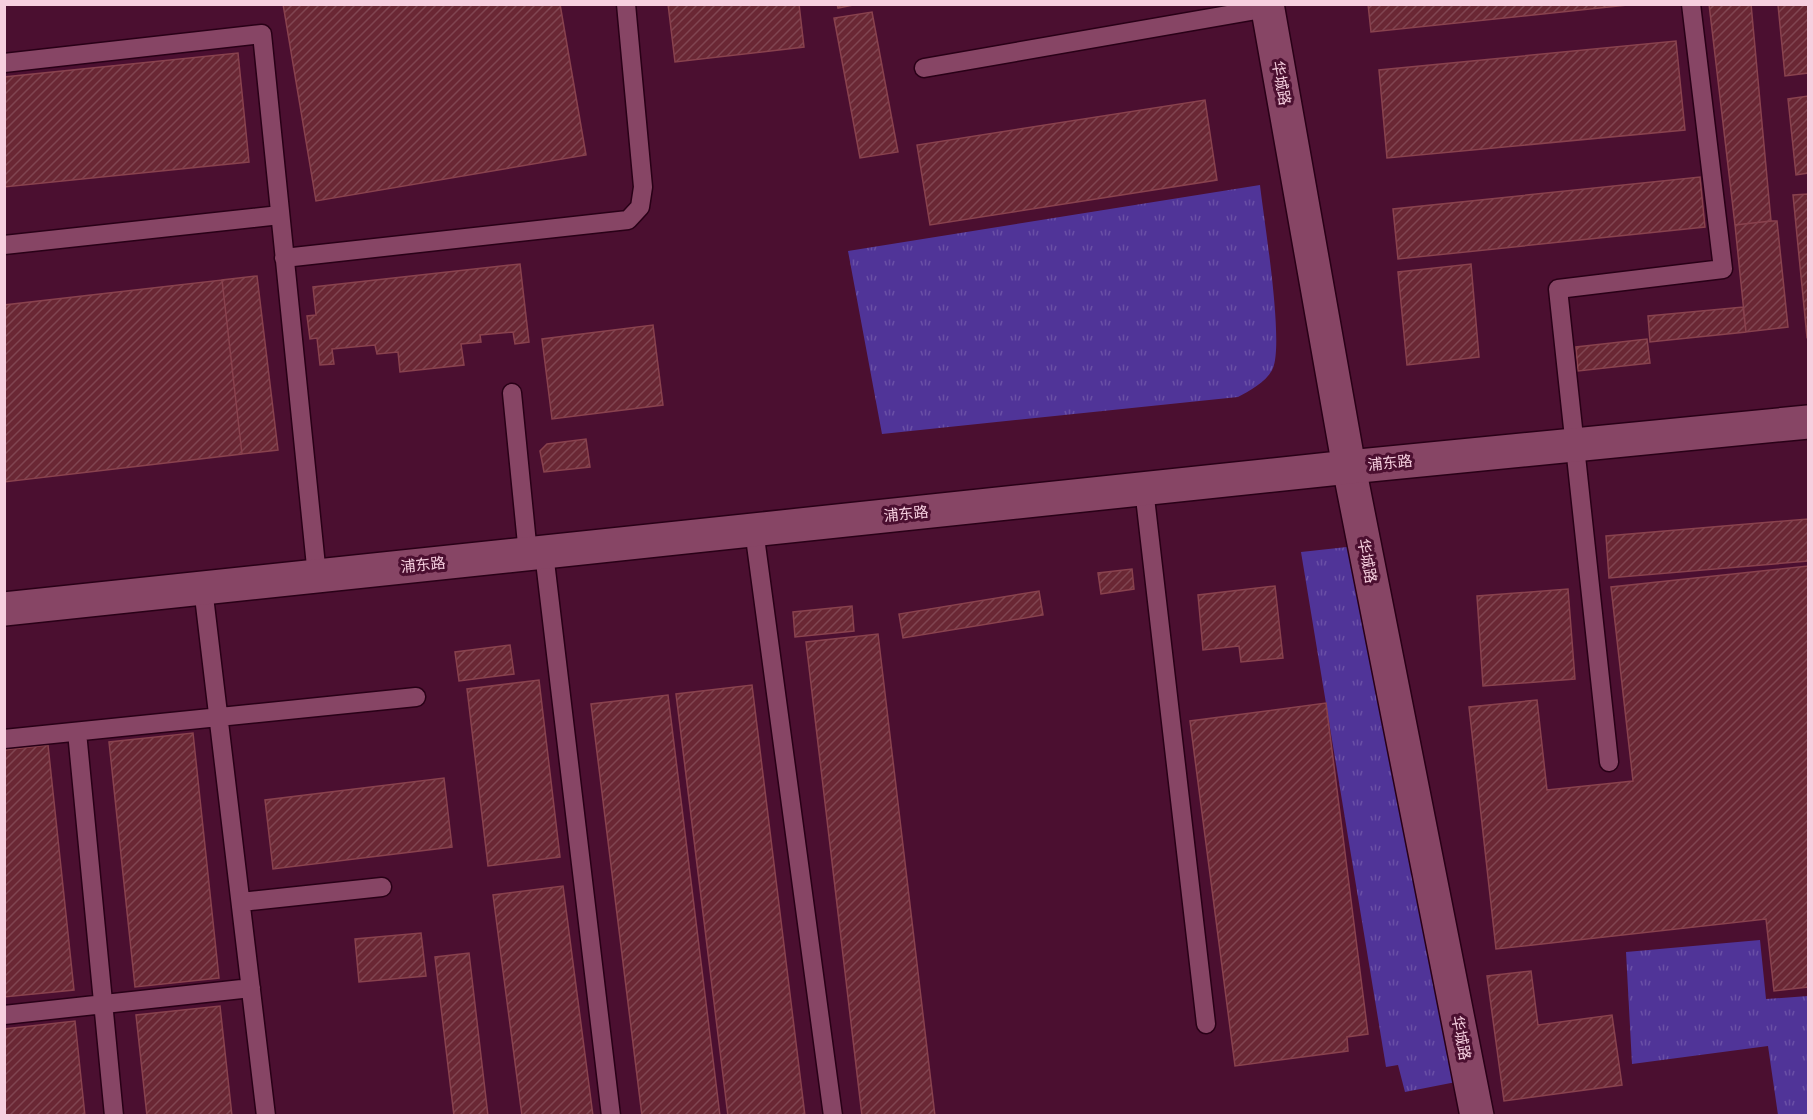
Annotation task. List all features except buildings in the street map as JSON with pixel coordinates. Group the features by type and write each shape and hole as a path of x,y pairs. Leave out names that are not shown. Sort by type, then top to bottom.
{"street":[{"name":"华城路","path":"1268,6 1349,467 1477,1116"},
{"name":"浦东路","path":"4,609 1349,467 1809,422"}],"lane":[{"path":"284,258 628,220 640,207 643,187 626,4"},
{"path":"1609,762 1558,289 1723,269 1691,4"},
{"path":"924,68 1268,6"},
{"path":"4,63 262,34 316,576"},
{"path":"4,245 280,214"},
{"path":"512,393 536,553 611,1116"},
{"path":"1144,489 1206,1024"},
{"path":"754,530 833,1116"},
{"path":"202,588 266,1116"},
{"path":"4,739 416,698"},
{"path":"77,732 114,1116"},
{"path":"241,902 382,887"},
{"path":"4,1015 251,988"}],"green space":[{"path":"1260,185 1275,307 1276,354 1271,373 1253,389 1238,397 882,434 848,251"},
{"path":"1356,546 1456,1082 1405,1092 1398,1065 1386,1067 1301,552"},
{"path":"1760,940 1766,999 1808,996 1808,1115 1778,1115 1768,1046 1632,1064 1626,952"}]}
